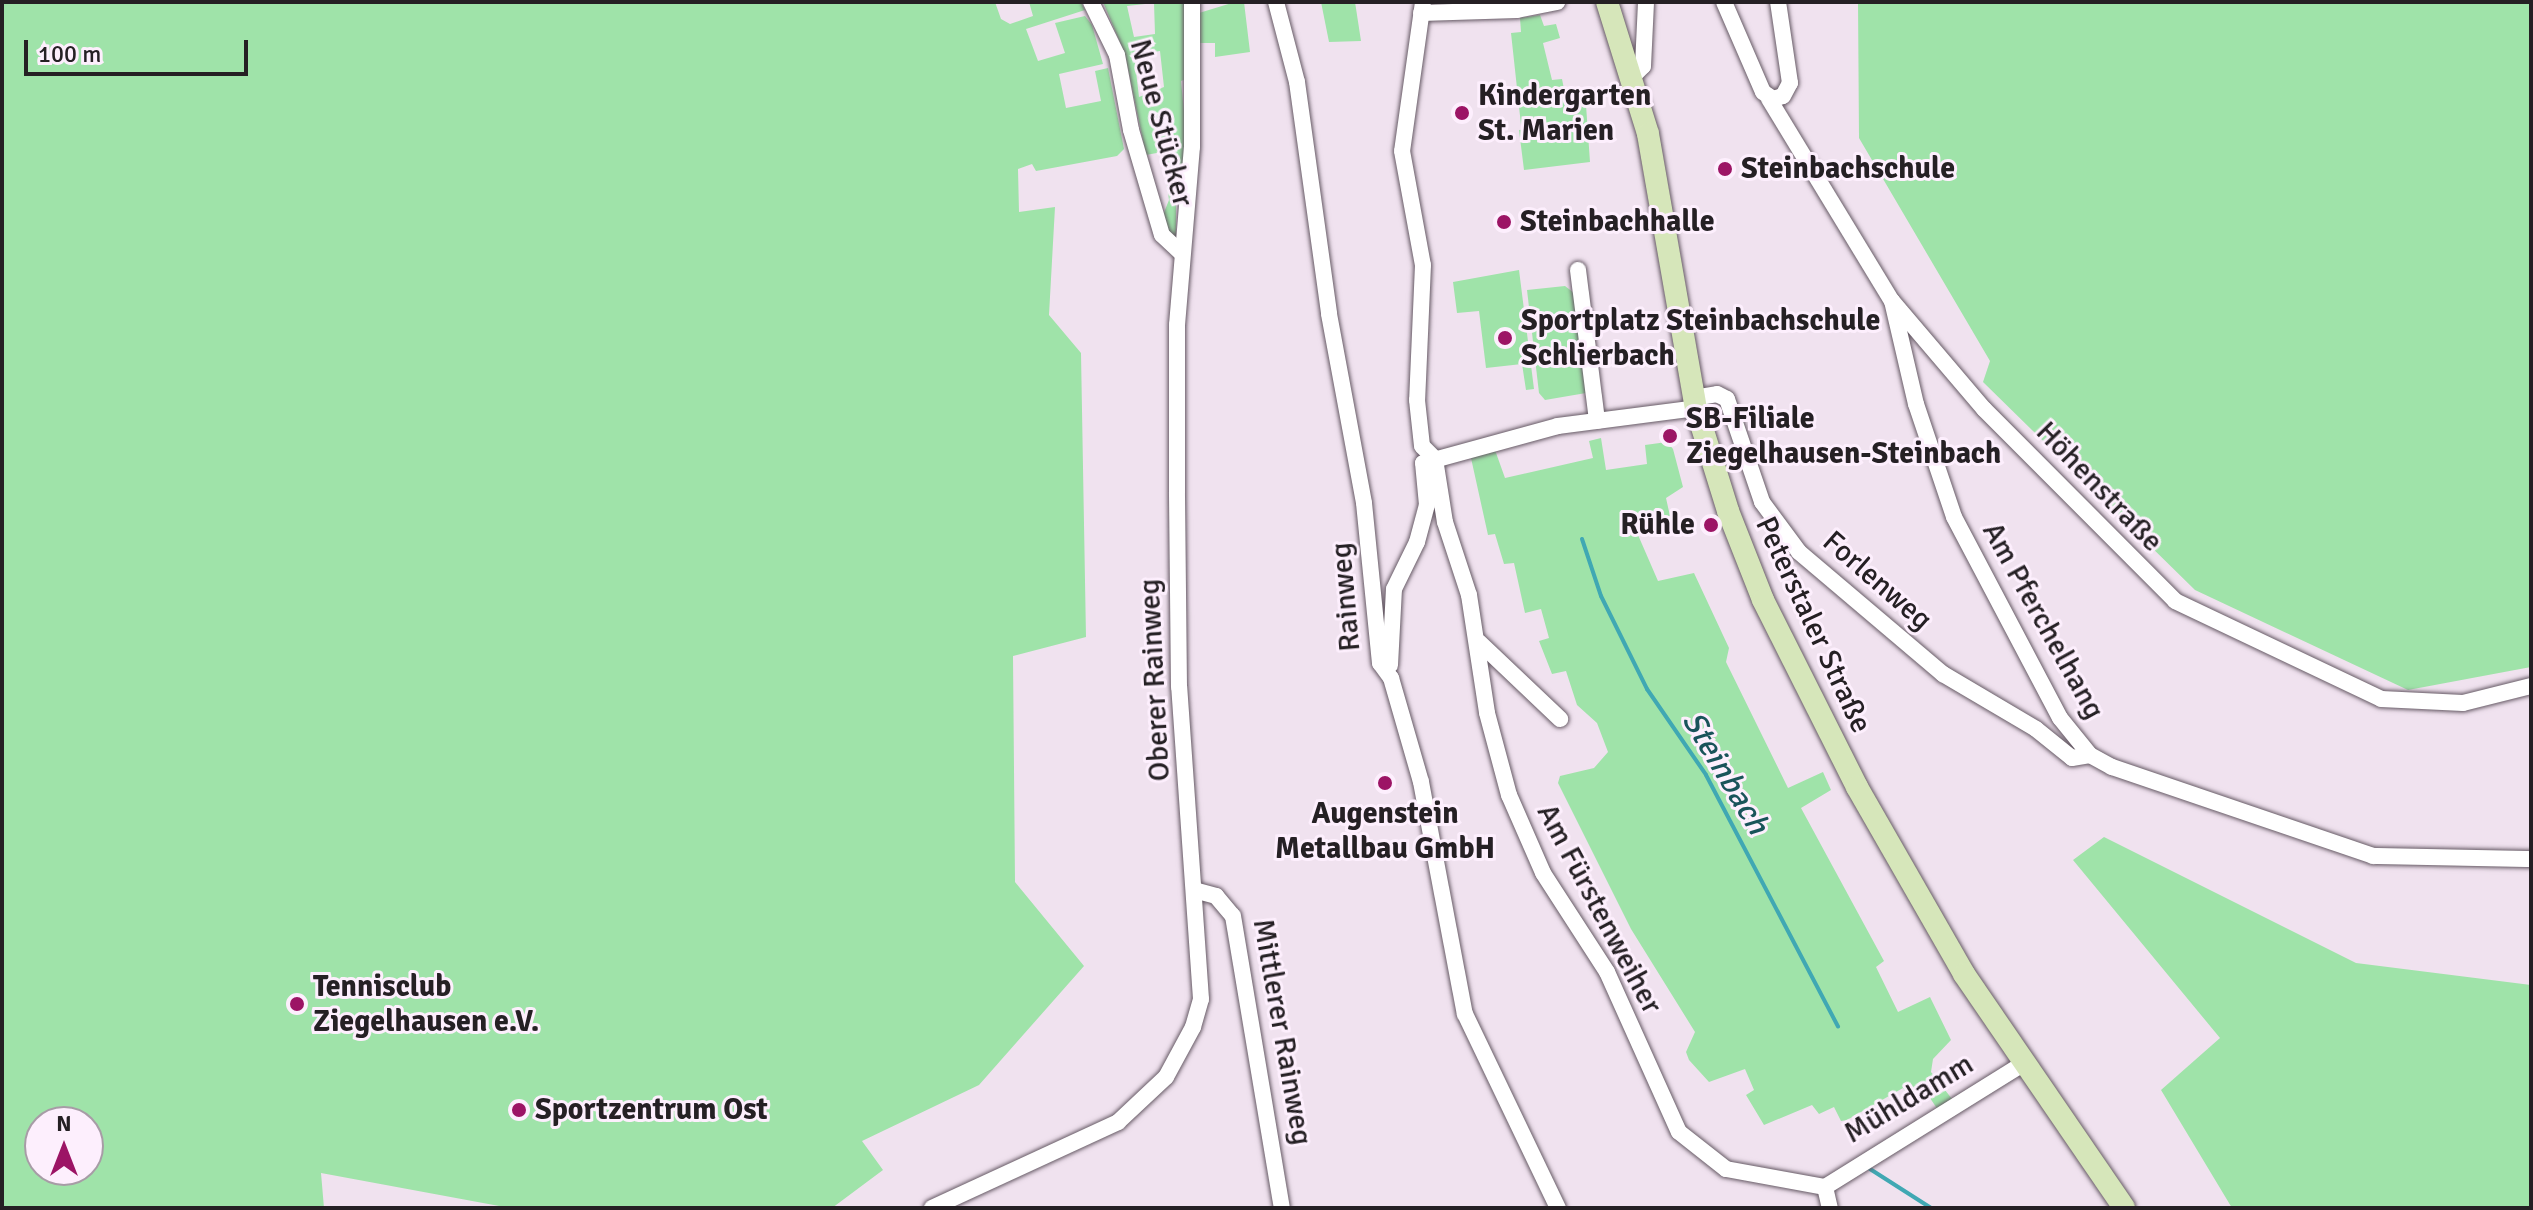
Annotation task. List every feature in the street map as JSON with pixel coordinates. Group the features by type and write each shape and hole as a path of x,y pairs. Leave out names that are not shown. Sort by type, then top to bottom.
{"main road":[{"name":"Peterstaler Straße","path":"1607,2 1648,134 1695,403 1735,532 1796,672 1964,974 2124,1208"}],"street":[{"name":"Neue Stücker","path":"1091,2 1114,46 1162,235 1181,253"},
{"name":"Oberer Rainweg","path":"932,1208 1096,1135 1166,1077 1193,1027 1201,999 1178,674 1176,396 1181,253 1192,147 1192,2"},
{"name":"Rainweg","path":"1276,2 1297,82 1329,314 1364,503 1380,663 1391,678 1421,782 1465,1014 1558,1208"},
{"path":"1422,7 1517,10 1557,2"},
{"path":"1631,78 1643,66 1646,2"},
{"name":"Höhenstraße","path":"1724,2 1769,99 1892,301 1995,420 2175,601 2381,699 2463,703 2531,686"},
{"path":"1769,99 1783,96 1790,83 1778,2"},
{"name":"Am Fürstenweiher","path":"1422,7 1402,164 1423,271 1415,375 1419,425 1425,451 1435,459 1445,522 1479,642 1495,750 1524,836 1607,972 1669,1118 1726,1169 1825,1187"},
{"path":"1578,270 1597,421"},
{"name":"Am Pferchelhang","path":"1892,301 1920,418 1954,517 2060,718 2090,755 2373,856 2531,859"},
{"name":"Forlenweg","path":"1695,403 1717,394 1727,399 1762,502 1799,552 1943,674 2031,726 2072,758 2090,755"},
{"path":"1391,678 1394,589 1425,517 1423,463 1546,429 1695,403"},
{"path":"1479,642 1560,719"},
{"name":"Mittlerer Rainweg","path":"1194,890 1216,896 1233,916 1282,1208"},
{"name":"Mühldamm","path":"1825,1187 2024,1063"},
{"path":"1825,1187 1830,1208"}],"green space":[{"path":"2,2 995,2 1001,19 1010,24 1033,16 1029,2 1081,2 1085,10 1026,29 1038,61 1065,53 1055,23 1085,16 1092,25 1103,64 1059,74 1066,108 1101,101 1095,71 1108,68 1124,149 1117,156 1036,171 1032,164 1018,169 1019,212 1055,207 1049,315 1081,353 1086,637 1013,656 1015,882 1084,966 979,1085 862,1141 883,1170 832,1208 510,1208 321,1173 324,1208 2,1208"},
{"path":"1103,2 1184,2 1186,79 1181,81 1187,142 1176,200 1176,237 1169,236 1163,215 1169,200 1162,152 1146,155 1125,54","holes":["1154,3 1155,34 1134,37 1127,6","1160,51 1164,87 1139,97 1134,55"]},
{"path":"1244,2 1250,52 1215,57 1215,43 1200,43 1199,13"},
{"path":"1321,2 1355,2 1361,41 1329,42"},
{"path":"1858,2 2531,2 2531,667 2408,690 2195,590 1983,382 1990,361 1859,138"},
{"path":"1540,15 1544,26 1556,24 1560,38 1543,43 1552,80 1562,79 1564,89 1578,89 1586,105 1590,162 1524,170 1519,130 1544,127 1521,125 1511,33 1521,32 1520,18"},
{"name":"Sportplatz Steinbachschule Schlierbach","path":"1519,270 1534,389 1526,390 1522,364 1486,368 1479,311 1457,313 1453,282"},
{"path":"1565,286 1574,293 1586,393 1545,400 1539,393 1527,290"},
{"path":"1601,438 1606,470 1647,464 1645,445 1667,442 1673,449 1683,487 1666,498 1670,516 1635,528 1658,581 1694,573 1729,648 1726,662 1788,788 1823,772 1831,790 1801,808 1884,961 1876,967 1898,1012 1930,997 1951,1040 1933,1059 1931,1072 1952,1099 1938,1110 1930,1098 1914,1105 1903,1088 1847,1120 1841,1121 1834,1107 1819,1114 1812,1105 1764,1125 1746,1095 1754,1090 1745,1069 1709,1082 1689,1060 1686,1052 1695,1032 1631,929 1558,783 1560,776 1594,768 1608,752 1597,723 1577,705 1566,671 1552,674 1539,641 1549,638 1541,609 1525,613 1514,563 1504,564 1495,534 1488,535 1471,458 1495,450 1505,478 1593,458 1589,441"},
{"path":"2104,837 2356,963 2531,985 2531,1208 2232,1208 2161,1090 2220,1038 2073,860"}],"waterway":[{"name":"Steinbach","path":"1582,539 1601,596 1647,689 1706,775 1838,1026"},
{"name":"Steinbach","path":"1870,1169 1931,1208"}],"place":[{"name":"Kindergarten St. Marien","path":"1462,113"},
{"name":"Steinbachschule","path":"1725,169"},
{"name":"Steinbachhalle","path":"1504,222"},
{"name":"Sportplatz Steinbachschule Schlierbach","path":"1505,338"},
{"name":"SB-Filiale Ziegelhausen-Steinbach","path":"1670,436"},
{"name":"Rühle","path":"1711,525"},
{"name":"Augenstein Metallbau GmbH","path":"1385,783"},
{"name":"Tennisclub Ziegelhausen e.V.","path":"297,1004"},
{"name":"Sportzentrum Ost","path":"519,1110"}]}
